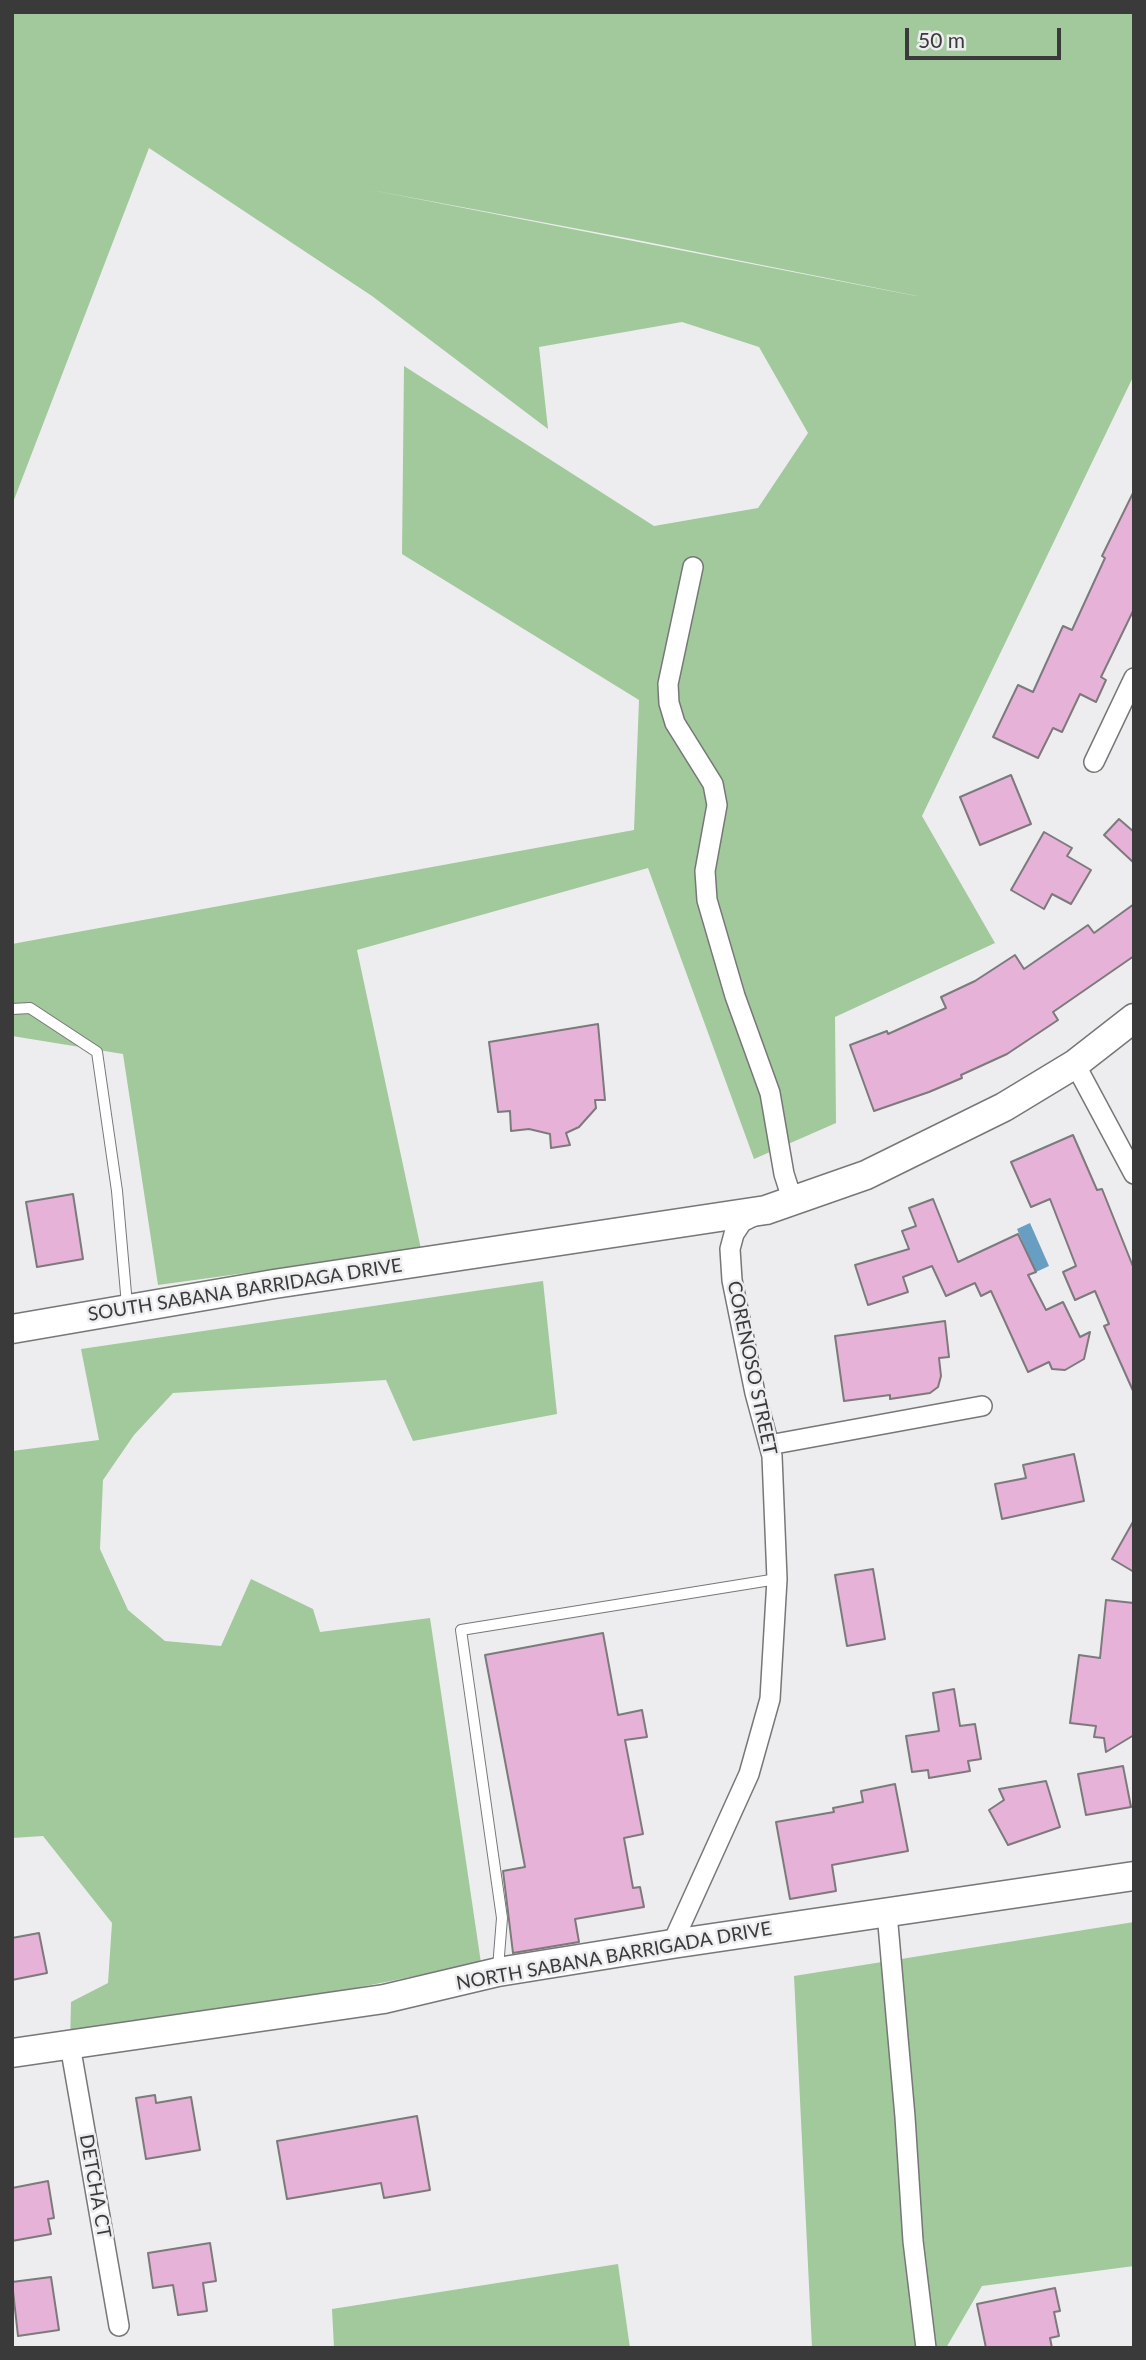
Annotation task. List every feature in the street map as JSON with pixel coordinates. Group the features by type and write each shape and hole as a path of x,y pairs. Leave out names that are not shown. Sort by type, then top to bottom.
{"main road":[{"name":"SOUTH SABANA BARRIDAGA DRIVE","path":"12,1329 477,1252 766,1210 866,1175 1004,1107 1075,1065 1134,1018"},
{"name":"NORTH SABANA BARRIGADA DRIVE","path":"12,2053 384,1999 498,1972 671,1944 1134,1876"}],"street":[{"path":"693,568 668,684 669,703 675,723 713,784 717,804 705,871 706,900 735,996 770,1093 784,1174 793,1202"},
{"path":"1094,762 1134,678"},
{"path":"1075,1065 1134,1174"},
{"name":"CORENOSO STREET","path":"671,1944 749,1774 770,1699 777,1579 772,1456 755,1394 732,1280 730,1249 734,1234 742,1222 766,1210"},
{"path":"769,1445 982,1406"},
{"path":"887,1913 913,2241 926,2348"},
{"name":"DETCHA CT","path":"70,2045 119,2326"}],"lane":[{"path":"12,1009 30,1008 97,1052 117,1191 127,1309"},
{"path":"498,1972 502,1918 461,1630 777,1579"}],"green space":[{"path":"12,12 1134,12 1134,375 922,816 995,943 835,1017 836,1123 754,1159 648,868 357,950 421,1249 158,1285 123,1054 12,1036 12,944 634,830 639,700 402,554 404,366 654,526 758,508 808,433 759,347 682,322 539,347 548,429 372,296 149,148 12,505","holes":["366,189 632,239 917,296"]},
{"path":"543,1281 557,1414 413,1441 386,1380 173,1393 134,1435 103,1480 100,1549 128,1610 165,1641 221,1646 251,1579 313,1609 320,1632 430,1618 481,1963 70,2045 71,2002 108,1983 112,1923 43,1836 12,1838 12,1451 99,1440 81,1349"},
{"path":"1134,1922 1134,2266 982,2286 946,2348 812,2348 794,1976"},
{"path":"618,2264 630,2348 334,2348 332,2309"}],"water":[{"path":"1030,1223 1049,1266 1036,1272 1017,1229"}],"building":[{"path":"1134,491 1134,609 1101,677 1106,680 1096,702 1080,694 1062,732 1053,728 1038,758 993,737 1018,685 1033,692 1063,626 1072,630 1105,558 1102,556"},
{"path":"1011,775 1031,824 980,845 960,797"},
{"path":"1119,819 1134,832 1134,863 1104,835"},
{"path":"1044,832 1072,848 1067,856 1091,870 1071,904 1052,894 1044,909 1011,890"},
{"path":"1134,904 1134,956 1053,1012 1058,1020 1007,1054 961,1075 962,1078 874,1111 850,1045 887,1031 888,1034 946,1008 941,997 975,981 1015,955 1024,969 1088,925 1094,933"},
{"path":"598,1024 605,1100 595,1100 596,1108 579,1127 566,1133 570,1145 551,1148 550,1134 529,1129 511,1131 510,1111 498,1112 489,1042"},
{"path":"1073,1135 1097,1190 1102,1189 1134,1269 1134,1393 1104,1326 1109,1324 1095,1291 1075,1300 1063,1272 1076,1266 1050,1199 1031,1207 1011,1162"},
{"path":"73,1194 83,1259 37,1267 26,1202"},
{"path":"933,1199 958,1262 1018,1234 1036,1272 1028,1275 1046,1310 1063,1302 1080,1337 1090,1332 1084,1359 1065,1370 1052,1369 1049,1362 1028,1372 991,1291 981,1296 975,1283 946,1296 932,1266 903,1277 908,1292 868,1305 855,1265 909,1249 902,1231 916,1226 909,1208"},
{"path":"945,1321 949,1357 939,1358 941,1376 938,1387 930,1393 890,1399 890,1395 844,1401 835,1336"},
{"path":"1074,1454 1084,1501 1002,1519 995,1484 1026,1478 1023,1465"},
{"path":"1134,1520 1134,1572 1112,1559"},
{"path":"873,1569 885,1639 847,1646 835,1575"},
{"path":"1106,1600 1134,1603 1134,1735 1106,1752 1104,1738 1094,1737 1096,1726 1070,1723 1079,1655 1100,1658"},
{"path":"603,1633 618,1715 642,1710 647,1737 625,1740 643,1834 624,1838 633,1888 640,1887 644,1907 575,1919 579,1942 513,1953 503,1871 525,1867 485,1655"},
{"path":"954,1689 960,1726 975,1724 981,1759 968,1761 970,1771 929,1778 928,1770 912,1772 906,1736 939,1731 933,1693"},
{"path":"1123,1766 1131,1807 1086,1815 1078,1774"},
{"path":"1046,1781 1060,1827 1008,1845 989,1810 1004,1800 999,1789"},
{"path":"895,1784 908,1851 832,1865 836,1891 790,1899 776,1822 834,1812 833,1808 863,1802 861,1791"},
{"path":"39,1933 47,1973 12,1980 12,1938"},
{"path":"155,2095 156,2103 191,2097 200,2150 146,2159 136,2098"},
{"path":"417,2116 430,2190 384,2198 381,2183 287,2199 277,2141"},
{"path":"48,2181 54,2218 48,2219 51,2234 12,2241 12,2188"},
{"path":"210,2243 216,2281 203,2283 207,2311 178,2315 173,2285 153,2288 148,2253"},
{"path":"51,2277 59,2330 18,2336 12,2282"},
{"path":"1055,2288 1060,2311 1054,2312 1059,2336 1050,2338 1052,2348 986,2348 977,2304"}]}
